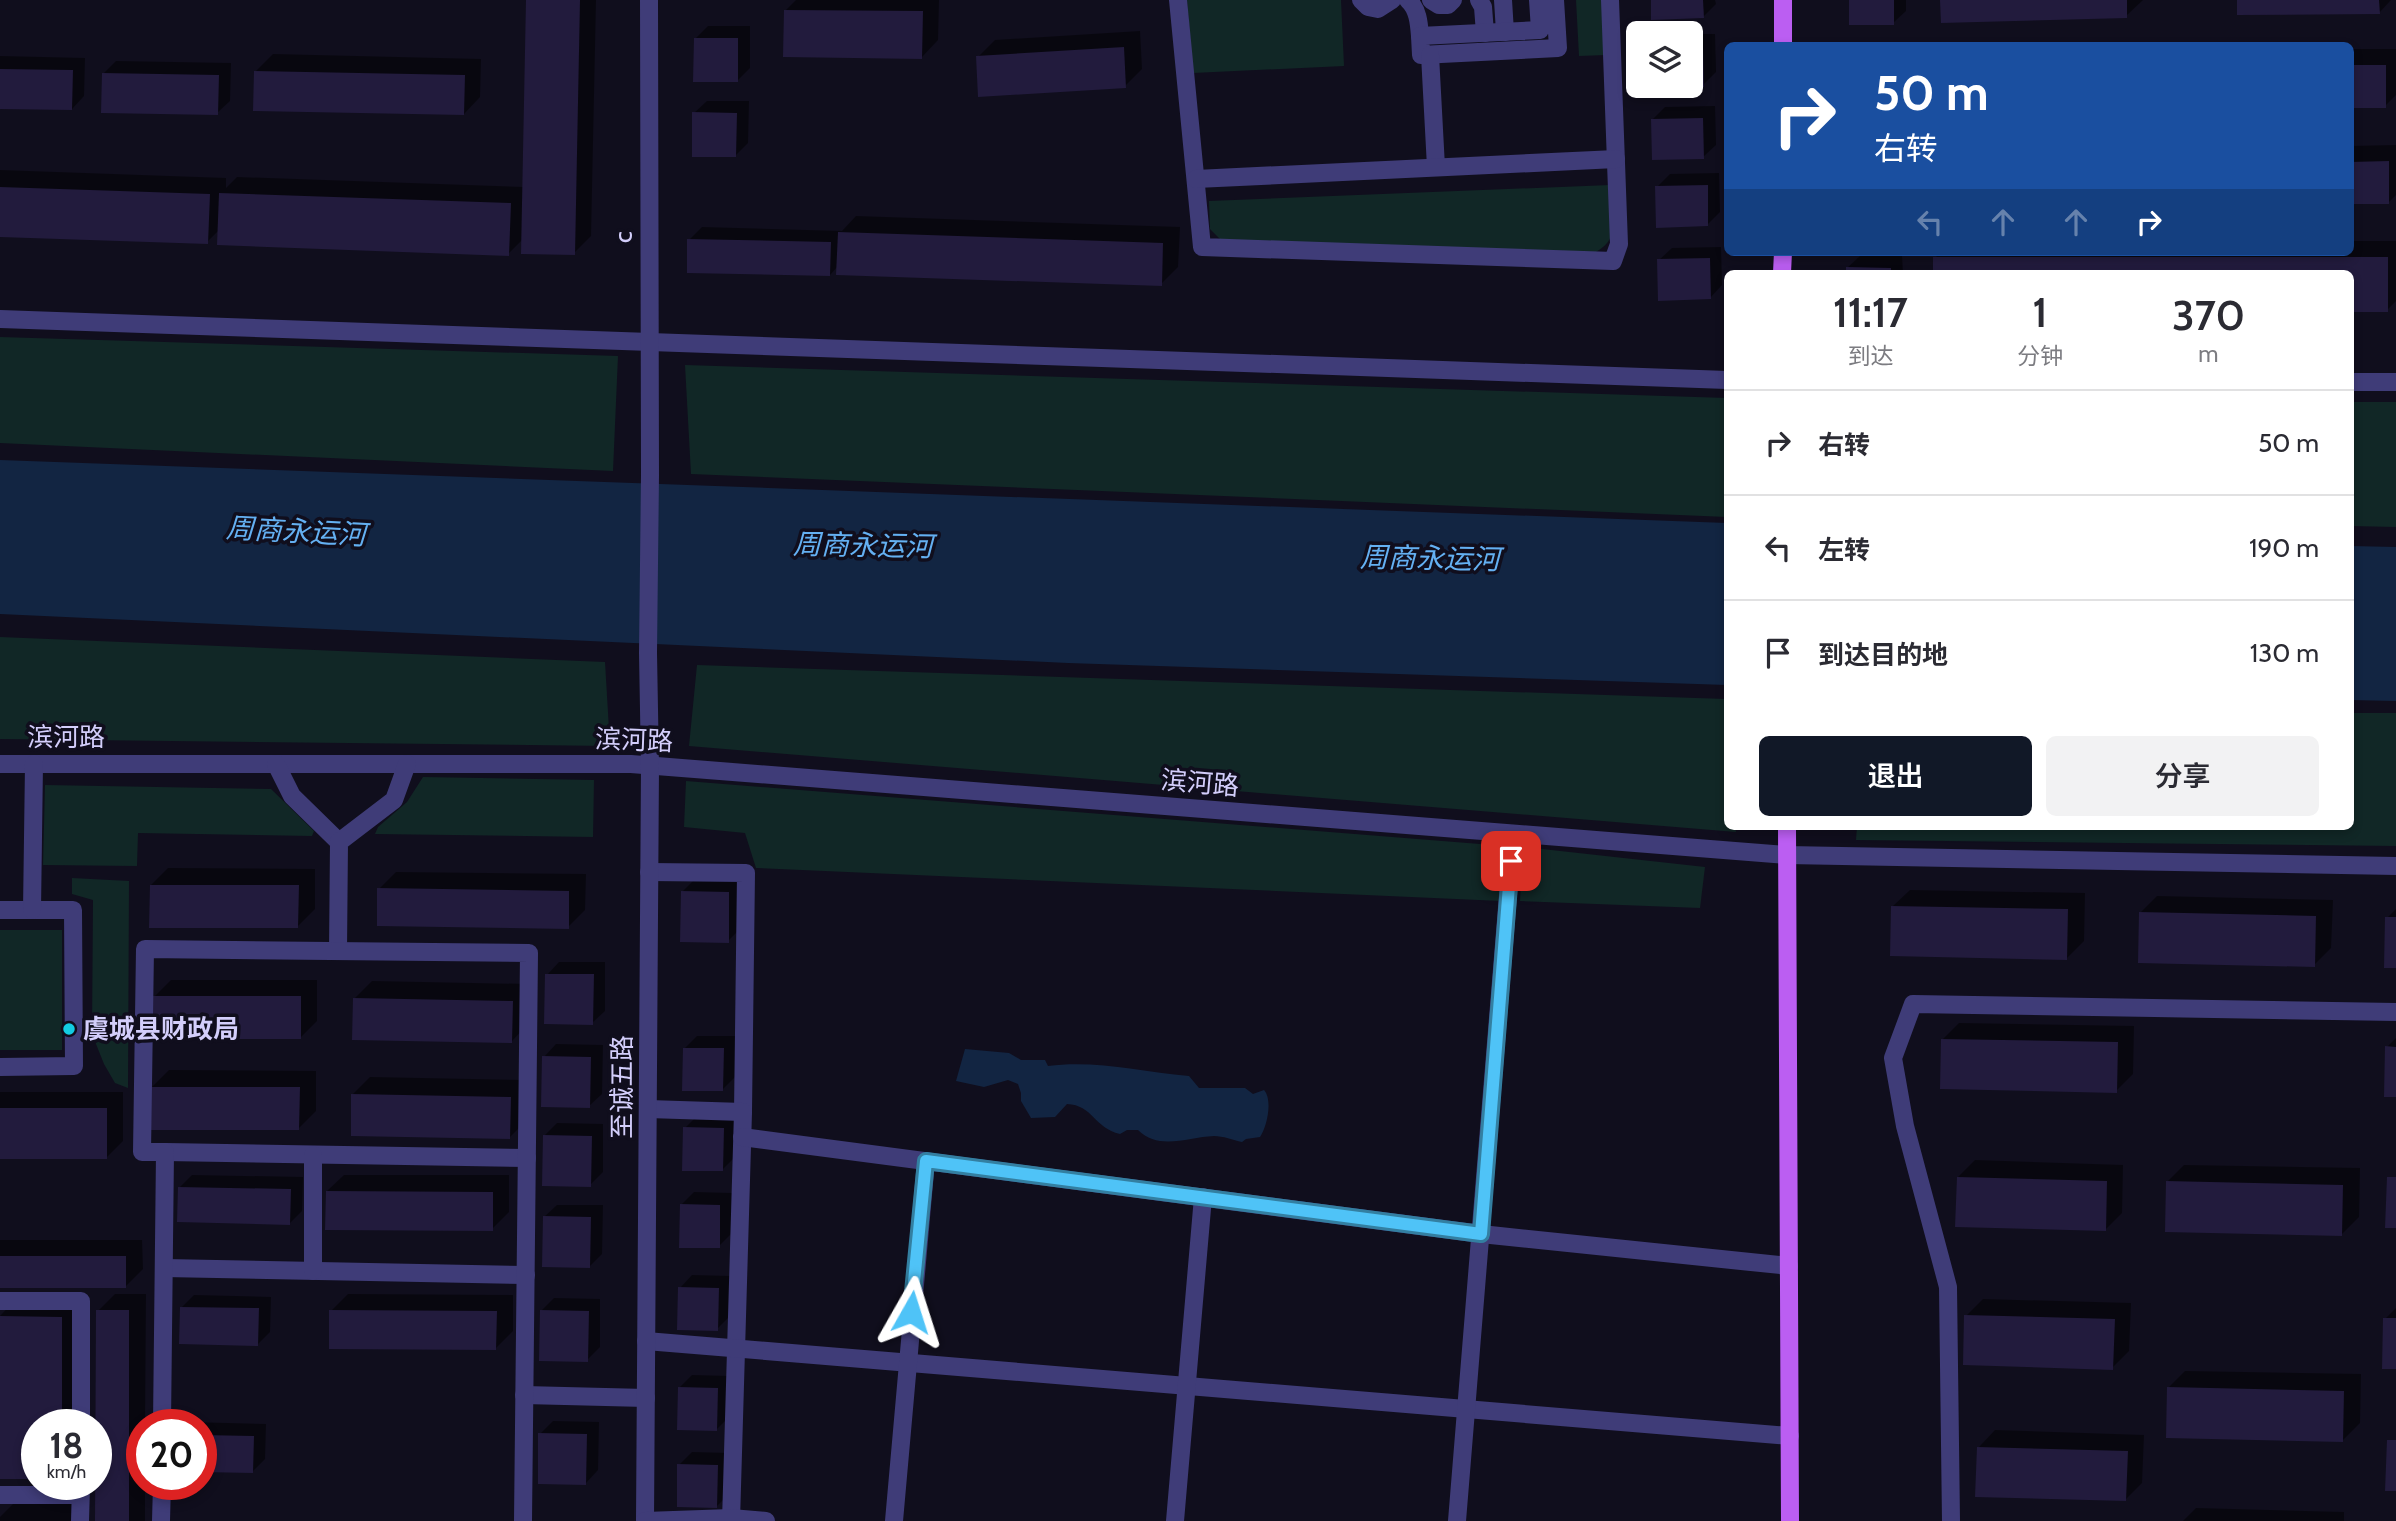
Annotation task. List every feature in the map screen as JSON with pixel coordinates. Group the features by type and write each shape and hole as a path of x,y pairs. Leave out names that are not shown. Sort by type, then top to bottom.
{"main road":[{"path":"1783,0 1783,42"},
{"path":"1787,830 1790,1521"}],"street":[{"name":"c","path":"648,653 649,0"},
{"path":"1178,0 1202,247 1613,261 1619,244 1610,0"},
{"path":"1361,0 1378,9 1392,0"},
{"path":"1408,0 1417,14 1421,55 1558,48 1555,0"},
{"path":"1431,0 1438,5 1448,5 1453,0"},
{"path":"1479,0 1483,7 1485,33"},
{"path":"1503,0 1505,32"},
{"path":"1420,36 1540,30 1538,0"},
{"path":"1430,55 1436,167"},
{"path":"1196,179 1616,159"},
{"path":"0,320 1724,380"},
{"path":"2354,382 2396,382"},
{"name":"至诚五路","path":"645,1521 650,766 648,653"},
{"name":"滨河路","path":"0,764 650,766 1787,855 2396,866"},
{"path":"32,910 34,764"},
{"path":"276,764 292,796 339,842 338,951"},
{"path":"339,842 394,800 407,764"},
{"path":"1457,1521 1513,834"},
{"path":"649,872 747,873 731,1520"},
{"path":"0,910 74,909 74,1066 0,1067"},
{"path":"523,1521 526,1275 529,953 145,949 142,1152 527,1158"},
{"path":"1951,1521 1948,1287 1905,1126 1893,1058 1913,1004 2396,1012"},
{"path":"648,1109 743,1112"},
{"path":"742,1138 1481,1234 1789,1266"},
{"path":"162,1409 165,1152"},
{"path":"313,1154 313,1271"},
{"path":"894,1521 906,1362 926,1161"},
{"path":"1175,1521 1203,1197"},
{"path":"164,1268 526,1275"},
{"path":"0,1301 81,1301 81,1409"},
{"path":"646,1341 1790,1436"},
{"path":"524,1395 646,1398"},
{"path":"0,1495 21,1494"},
{"path":"80,1500 80,1521"},
{"path":"161,1521 162,1500"},
{"path":"645,1521 766,1521"}],"green space":[{"path":"1187,0 1341,0 1344,66 1193,73"},
{"path":"1576,0 1604,0 1606,55 1579,56"},
{"path":"1610,185 1614,214 1613,231 1610,239 1596,252 1221,240 1210,229 1209,201"},
{"path":"0,337 618,356 613,471 0,443"},
{"path":"685,365 1724,398 1724,517 691,474"},
{"path":"2354,402 2396,402 2396,527 2354,526"},
{"path":"0,637 605,662 610,746 0,739"},
{"path":"697,665 1724,699 1724,830 1736,832 689,746"},
{"path":"2354,713 2396,713 2396,846 1856,840 1857,830 2354,830"},
{"path":"423,777 594,780 593,837 375,834 378,827 407,802"},
{"path":"686,781 1505,846 1501,901 756,868 745,833 684,827"},
{"path":"45,785 271,789 314,831 312,836 138,833 137,866 43,865"},
{"path":"1523,847 1705,867 1700,908 1520,901"},
{"path":"72,878 129,881 128,1088 115,1083 92,1034 93,900 72,894"},
{"path":"0,930 62,930 62,1050 0,1050"}],"water":[{"name":"周商永运河","path":"0,460 1724,523 1724,685 1068,663 0,614"},
{"path":"2354,546 2396,547 2396,701 2354,700"},
{"path":"965,1049 1009,1053 1021,1060 1045,1060 1048,1066 1101,1065 1189,1076 1199,1088 1245,1088 1253,1094 1264,1090 1269,1107 1267,1120 1260,1137 1242,1142 1214,1136 1174,1141 1155,1140 1138,1130 1127,1130 1120,1134 1104,1127 1076,1105 1067,1104 1055,1117 1031,1118 1021,1101 1018,1084 1008,1080 984,1087 956,1081"}],"building":[{"path":"526,0 580,0 575,255 521,254"},
{"path":"1651,0 1703,0 1704,18 1651,20"},
{"path":"1849,0 1894,0 1894,25 1849,25"},
{"path":"1940,0 2127,0 2127,18 1941,23"},
{"path":"2237,0 2379,0 2380,14 2237,15"},
{"path":"784,10 923,11 922,59 783,57"},
{"path":"694,38 738,38 738,82 693,82"},
{"path":"1124,47 1126,88 978,97 976,56"},
{"path":"2354,65 2386,65 2386,108 2354,108"},
{"path":"0,69 73,70 72,110 0,109"},
{"path":"254,71 465,75 464,115 253,111"},
{"path":"102,73 219,75 218,115 101,113"},
{"path":"692,112 737,113 736,157 692,157"},
{"path":"1703,118 1704,159 1652,160 1651,119"},
{"path":"2389,161 2389,204 2354,204 2354,162"},
{"path":"1708,185 1708,226 1656,228 1655,186"},
{"path":"0,187 210,194 208,244 0,237"},
{"path":"219,193 511,203 509,256 217,245"},
{"path":"838,232 1163,243 1162,286 836,275"},
{"path":"687,239 831,242 830,276 687,273"},
{"path":"1933,257 2388,257 2388,312 2354,312 2354,270 1933,270"},
{"path":"1710,258 1711,299 1658,301 1657,259"},
{"path":"1846,267 1891,268 1891,270 1846,270"},
{"path":"150,885 299,885 298,928 149,928"},
{"path":"377,888 569,891 569,929 377,926"},
{"path":"681,891 729,892 729,943 680,942"},
{"path":"1891,906 2068,909 2067,960 1890,956"},
{"path":"2139,912 2316,916 2315,967 2138,963"},
{"path":"2385,917 2396,917 2396,968 2384,968"},
{"path":"545,974 594,974 593,1025 544,1024"},
{"path":"152,996 301,996 301,1039 152,1039"},
{"path":"353,998 513,1001 512,1043 352,1040"},
{"path":"1941,1039 2118,1042 2117,1093 1940,1089"},
{"path":"2385,1046 2396,1047 2396,1097 2384,1097"},
{"path":"683,1048 724,1048 723,1091 682,1091"},
{"path":"542,1056 591,1057 590,1108 541,1107"},
{"path":"151,1087 300,1087 299,1130 151,1130"},
{"path":"351,1094 511,1097 510,1139 351,1136"},
{"path":"0,1108 107,1108 107,1159 0,1159"},
{"path":"683,1127 724,1128 723,1171 682,1171"},
{"path":"543,1135 592,1136 591,1187 542,1186"},
{"path":"1957,1177 2107,1181 2106,1231 1955,1227"},
{"path":"2387,1177 2396,1177 2396,1228 2385,1228"},
{"path":"2166,1181 2343,1185 2342,1236 2165,1232"},
{"path":"178,1187 291,1189 290,1225 177,1222"},
{"path":"326,1191 493,1192 493,1231 325,1230"},
{"path":"680,1204 720,1205 720,1248 679,1248"},
{"path":"543,1216 591,1217 590,1268 542,1267"},
{"path":"0,1256 126,1256 126,1288 0,1288"},
{"path":"678,1287 719,1288 718,1331 677,1330"},
{"path":"180,1307 259,1308 258,1346 179,1344"},
{"path":"96,1310 129,1310 126,1500 129,1500 129,1521 95,1521 95,1500 112,1500 112,1409 96,1409"},
{"path":"329,1310 497,1311 496,1350 329,1349"},
{"path":"540,1310 589,1311 588,1362 539,1361"},
{"path":"1964,1315 2115,1319 2113,1370 1963,1365"},
{"path":"0,1316 62,1317 62,1409 21,1409 21,1479 0,1479"},
{"path":"2383,1318 2396,1318 2396,1369 2382,1369"},
{"path":"678,1387 718,1388 717,1431 677,1430"},
{"path":"2167,1387 2344,1391 2343,1442 2166,1438"},
{"path":"538,1433 587,1434 586,1485 538,1484"},
{"path":"217,1435 254,1436 253,1473 217,1472"},
{"path":"2387,1440 2396,1440 2396,1491 2385,1491"},
{"path":"1977,1447 2128,1451 2126,1501 1975,1497"},
{"path":"677,1464 718,1465 717,1508 677,1507"}],"place":[{"name":"虞城县财政局","path":"69,1029"}],"route":[{"path":"911,1312 926,1161 1481,1234 1511,861"}]}
